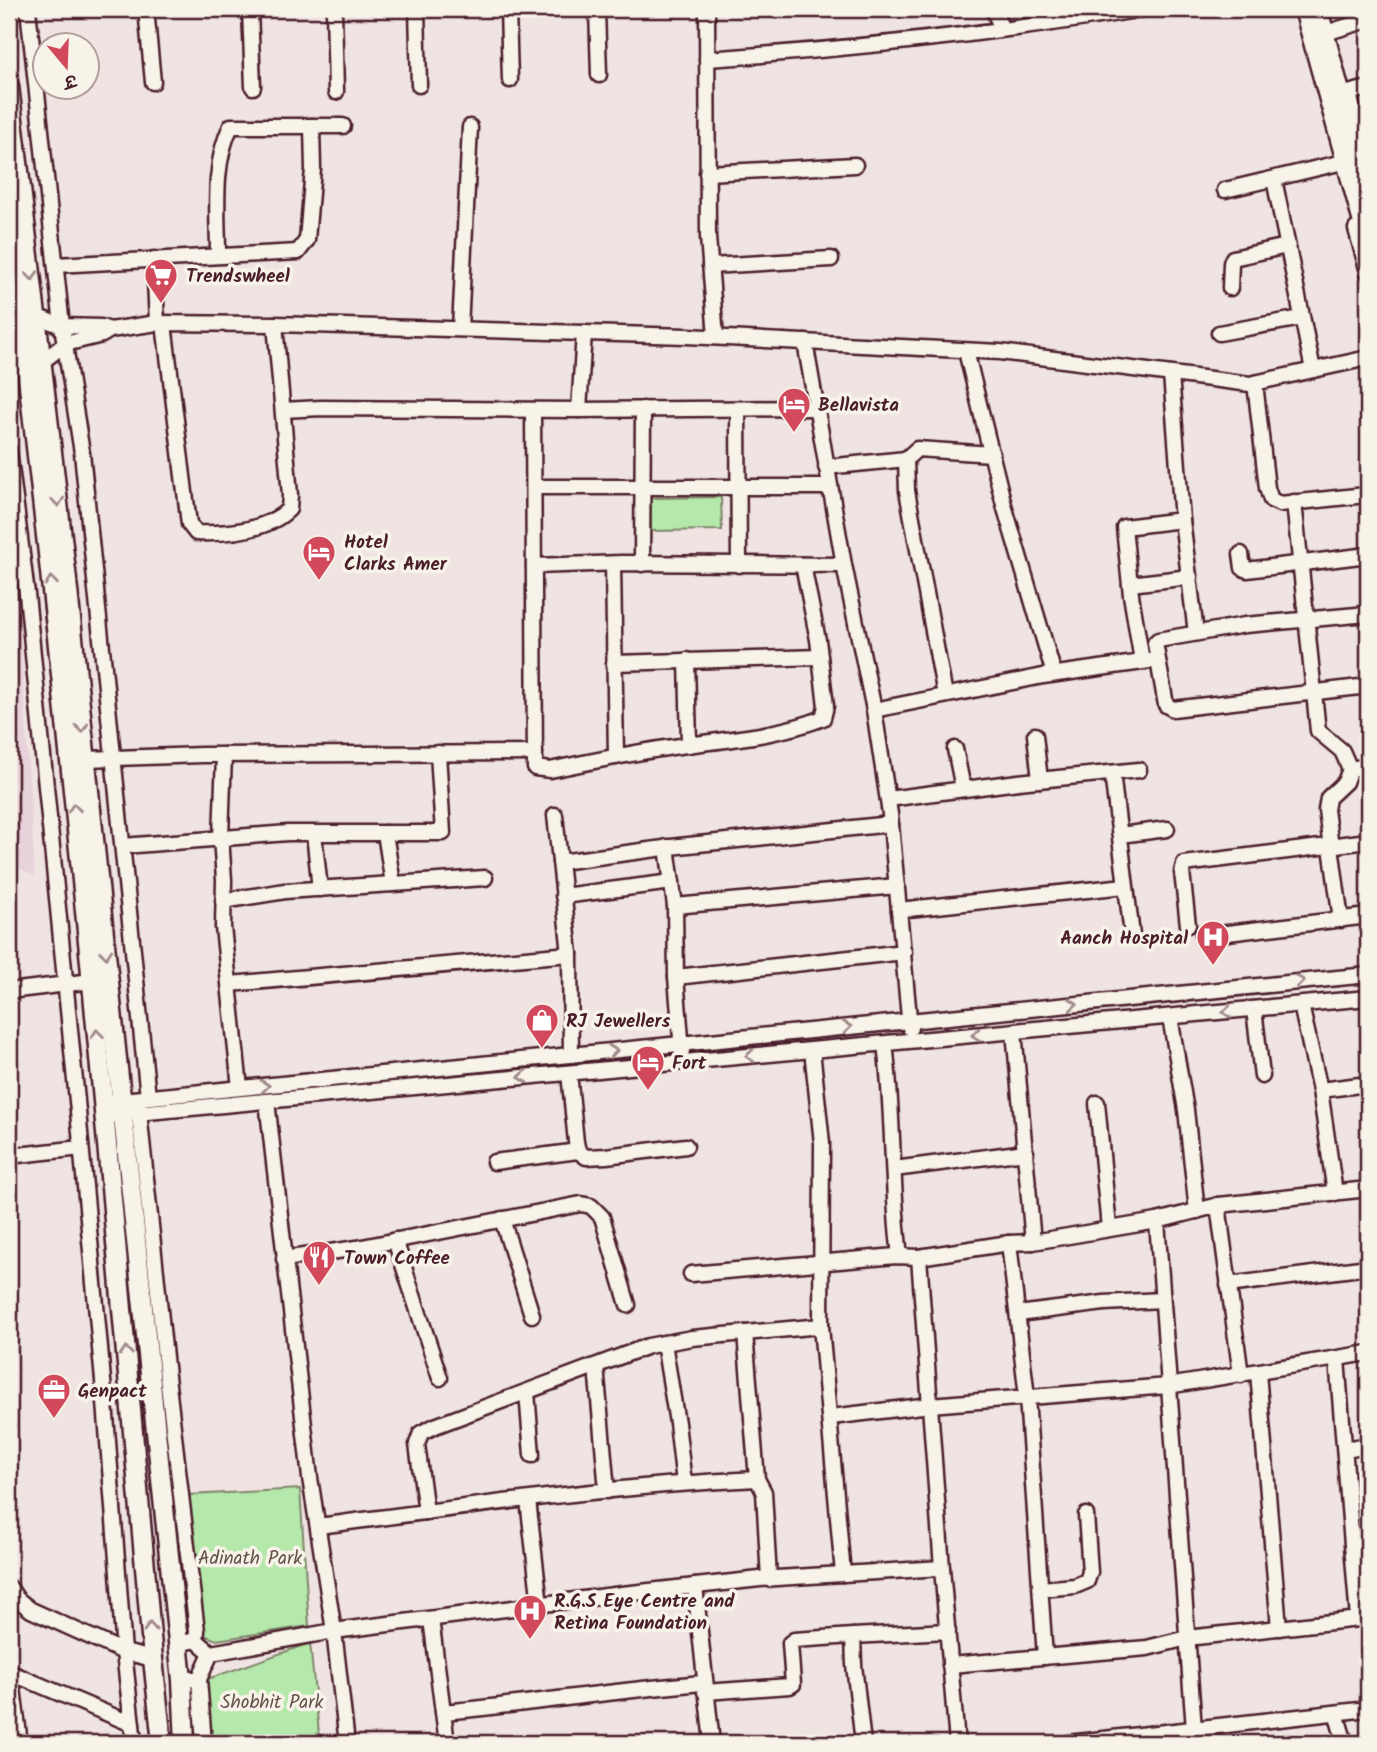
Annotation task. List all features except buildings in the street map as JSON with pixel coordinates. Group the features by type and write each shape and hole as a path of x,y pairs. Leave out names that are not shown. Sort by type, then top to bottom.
{"main road":[{"path":"1304,9 1368,241"},
{"path":"1318,9 1368,197"},
{"path":"9,86 38,317 86,759 134,1105 190,1679 185,1743"},
{"path":"9,221 13,283 50,573 92,981 162,1743"}],"street":[{"path":"29,9 62,326 82,453 123,846 134,1105"},
{"path":"146,9 153,82"},
{"path":"250,9 253,87"},
{"path":"334,9 335,92"},
{"path":"417,9 419,85"},
{"path":"508,9 509,80"},
{"path":"597,9 598,75"},
{"path":"706,9 707,173 710,266 716,337"},
{"path":"993,9 1002,29"},
{"path":"707,59 808,52 1143,9"},
{"path":"1297,9 1368,272"},
{"path":"1326,9 1368,162"},
{"path":"1332,31 1368,20"},
{"path":"1348,93 1368,88"},
{"path":"56,265 298,251 307,240 313,169 312,125"},
{"path":"218,255 220,165 224,139 231,127 343,126"},
{"path":"460,329 470,127"},
{"path":"1225,190 1339,163"},
{"path":"707,173 855,165"},
{"path":"1274,179 1313,370"},
{"path":"1230,288 1230,263 1233,258 1287,246"},
{"path":"154,259 189,524 196,533 214,533 264,525 279,519 289,509 275,324"},
{"path":"710,266 831,259"},
{"path":"38,317 62,326 101,327 110,330"},
{"path":"1219,333 1302,318"},
{"path":"43,361 65,344 102,335 110,330 161,323 716,337 999,352 1255,383 1368,358"},
{"path":"579,410 584,333"},
{"path":"805,342 844,565 874,710 888,799 911,1041"},
{"path":"966,351 1004,505 1054,674"},
{"path":"1171,374 1182,520 1196,633"},
{"path":"1255,383 1267,488 1271,500 1280,503 1366,495"},
{"path":"283,410 362,407 533,410 816,408"},
{"path":"642,564 643,409"},
{"path":"738,409 738,565"},
{"path":"533,410 535,768 550,770 811,723 823,718 826,706 820,657 803,565"},
{"path":"826,467 905,459 917,449 992,454"},
{"path":"9,451 26,587 81,1148 134,1743"},
{"path":"905,459 907,491 945,695"},
{"path":"534,487 830,487"},
{"path":"1294,502 1318,731 1342,751 1350,769 1345,782 1328,798 1326,810 1341,920"},
{"path":"1142,661 1124,527 1182,520"},
{"path":"1241,554 1245,569 1368,555"},
{"path":"613,564 616,757"},
{"path":"534,566 844,565"},
{"path":"1130,584 1190,578"},
{"path":"1368,614 1196,633 1158,640 1155,643 1166,705 1173,709 1368,686"},
{"path":"614,663 820,657"},
{"path":"687,660 689,745"},
{"path":"874,710 1054,674 1157,660"},
{"path":"1035,735 1040,780"},
{"path":"955,749 963,788"},
{"path":"123,846 221,837 443,832 438,753"},
{"path":"86,759 224,755 535,754"},
{"path":"224,755 221,837 223,927 240,1088"},
{"path":"1350,769 1368,766"},
{"path":"888,799 963,788 1139,770"},
{"path":"1112,773 1132,935"},
{"path":"555,815 569,954 571,1055"},
{"path":"560,862 667,847 891,824"},
{"path":"1120,835 1167,828"},
{"path":"386,833 393,884"},
{"path":"314,834 320,889"},
{"path":"1188,925 1182,872 1184,864 1368,841"},
{"path":"667,847 675,906 676,977 683,1062"},
{"path":"223,901 285,891 485,878"},
{"path":"564,896 672,882"},
{"path":"675,906 897,886"},
{"path":"900,910 1125,886"},
{"path":"1203,936 1368,916"},
{"path":"676,977 904,952"},
{"path":"230,984 569,954"},
{"path":"104,1109 240,1088 1368,975"},
{"path":"9,991 92,981"},
{"path":"134,1105 267,1101 1368,998"},
{"path":"1301,1004 1320,1090 1335,1193"},
{"path":"1254,1009 1262,1076"},
{"path":"1170,1017 1186,1110 1197,1211"},
{"path":"1014,1031 1033,1242"},
{"path":"885,1044 900,1256"},
{"path":"812,1050 822,1143 821,1326 843,1574"},
{"path":"569,1073 578,1151"},
{"path":"1320,1090 1368,1084"},
{"path":"267,1101 310,1478 334,1631 347,1743"},
{"path":"1097,1103 1109,1228"},
{"path":"494,1162 578,1151 586,1157 686,1146"},
{"path":"9,1156 81,1148"},
{"path":"894,1169 1026,1152"},
{"path":"691,1274 900,1256 919,1257 1009,1243 1033,1242 1157,1221 1218,1205 1368,1189"},
{"path":"284,1258 358,1248 581,1204 591,1206 602,1217 628,1305"},
{"path":"1218,1205 1241,1375"},
{"path":"502,1219 532,1315"},
{"path":"1157,1221 1195,1737"},
{"path":"395,1240 440,1378"},
{"path":"1009,1243 1027,1397 1045,1657"},
{"path":"919,1257 957,1743"},
{"path":"1228,1285 1368,1267"},
{"path":"1018,1314 1104,1303 1162,1300"},
{"path":"426,1512 417,1444 421,1433 435,1426 648,1346 821,1326"},
{"path":"745,1334 757,1479 764,1492 769,1578"},
{"path":"664,1343 684,1483"},
{"path":"831,1417 930,1405 1168,1386 1368,1353"},
{"path":"950,1665 1146,1648 1187,1639 1363,1619 1337,1359"},
{"path":"596,1366 607,1491"},
{"path":"1258,1372 1279,1628"},
{"path":"527,1392 532,1455"},
{"path":"1345,1449 1368,1445"},
{"path":"319,1526 607,1491 757,1479"},
{"path":"528,1500 540,1605"},
{"path":"1041,1589 1075,1587 1087,1581 1090,1572 1086,1515"},
{"path":"187,1642 211,1653 334,1631 695,1586 769,1578 942,1568"},
{"path":"695,1586 712,1743"},
{"path":"9,1587 17,1600 31,1610 124,1652 153,1659"},
{"path":"431,1619 447,1743"},
{"path":"443,1712 629,1689 790,1686 793,1684 790,1643 794,1640 947,1631"},
{"path":"853,1636 863,1743"},
{"path":"204,1743 200,1698 190,1679 211,1653"},
{"path":"20,1743 10,1673 131,1716"},
{"path":"1068,1743 1195,1737 1368,1709"},
{"path":"1336,1713 1345,1743"}],"shaded area":[{"path":"17,576 35,877 9,862 9,577"}],"green space":[{"path":"721,497 722,530 651,531 650,498"},
{"name":"Adinath Park","path":"300,1489 309,1626 217,1640 206,1636 202,1630 189,1495"},
{"name":"Shobhit Park","path":"310,1643 320,1743 211,1743 205,1680"}],"place":[{"name":"Trendswheel","path":"161,305"},
{"name":"Bellavista","path":"794,434"},
{"name":"Hotel Clarks Amer","path":"319,582"},
{"name":"Aanch Hospital","path":"1213,967"},
{"name":"RJ Jewellers","path":"542,1050"},
{"name":"Fort","path":"648,1092"},
{"name":"Town Coffee","path":"319,1287"},
{"name":"Genpact","path":"54,1420"},
{"name":"R.G.S Eye Centre and Retina Foundation","path":"530,1641"}]}
